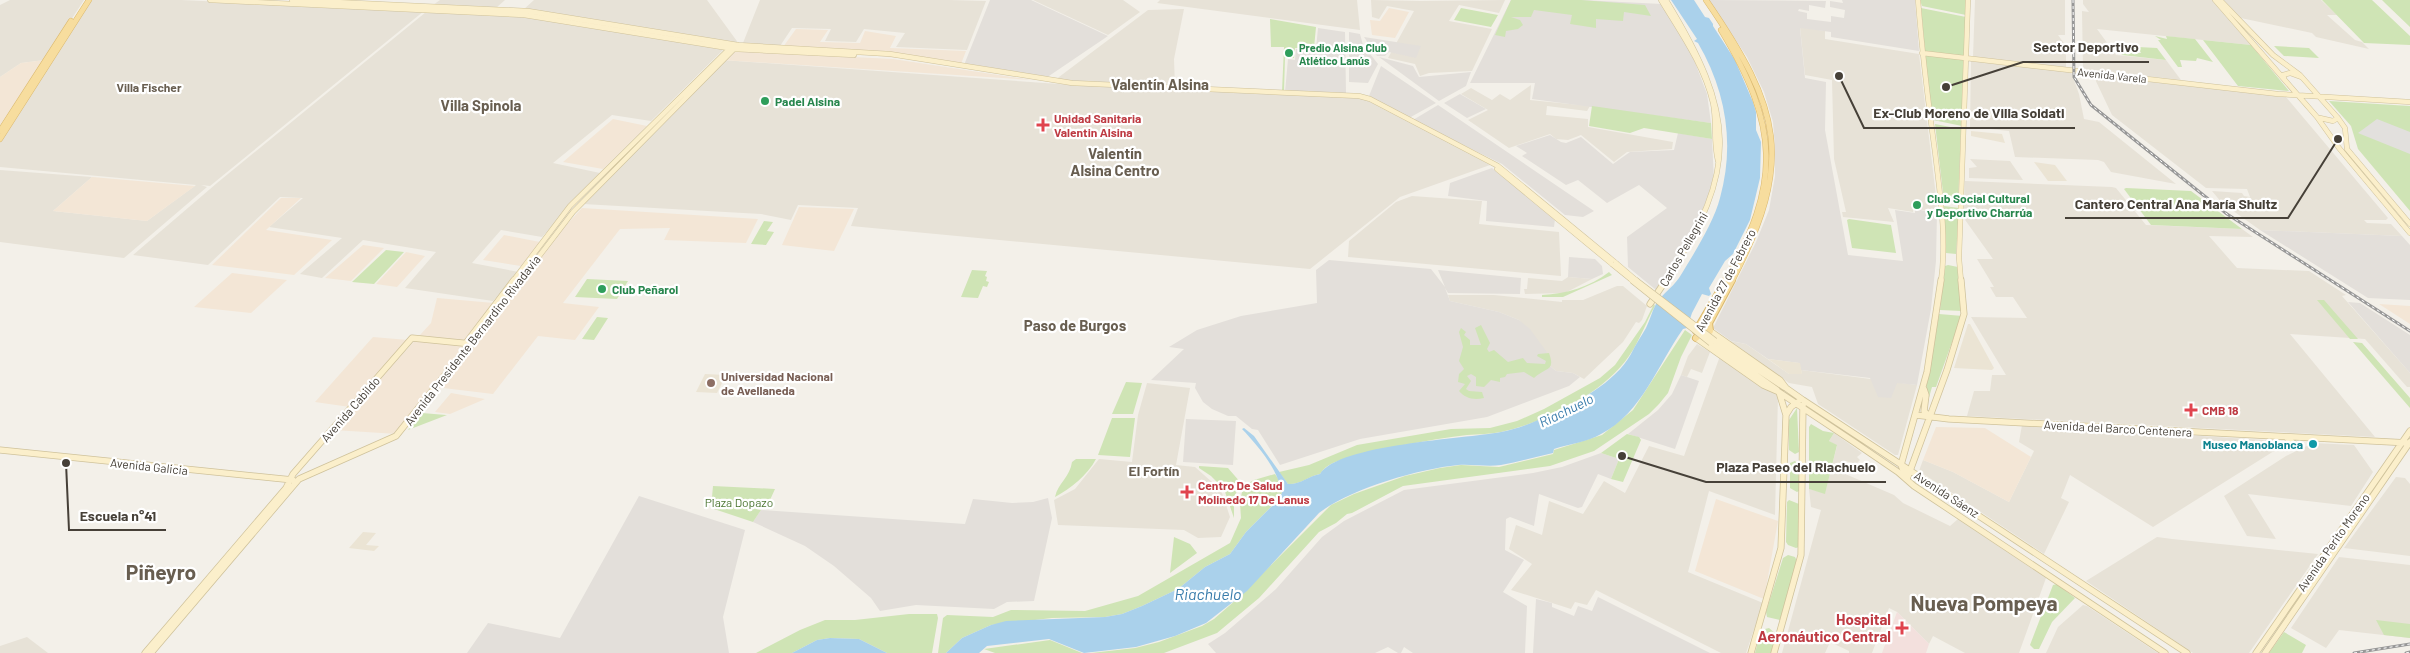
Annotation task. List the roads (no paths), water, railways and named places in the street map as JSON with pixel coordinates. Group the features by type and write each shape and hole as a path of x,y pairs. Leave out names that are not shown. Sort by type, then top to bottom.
{"main road":[{"path":"0,131 85,0"},
{"path":"0,139 89,0"},
{"path":"210,0 524,15 734,47 925,61 1072,83 1365,98 1498,166 1586,234 1614,263"},
{"path":"292,0 528,11 734,47"},
{"path":"424,11 438,0"},
{"name":"Carlos Pellegrini","path":"1661,0 1694,56 1710,90 1715,116 1719,163"},
{"name":"Carlos Pellegrini","path":"1650,304 1701,222 1712,197 1719,163 1720,128 1713,89 1701,60 1666,0"},
{"path":"1702,0 1716,25 1724,30"},
{"name":"Avenida 27 de Febrero","path":"1706,0 1757,91"},
{"path":"1907,479 1901,464 1916,415 1931,350 1944,254 1941,202 1922,53 1918,0"},
{"path":"1907,479 1964,314 1959,258 1968,0"},
{"path":"2215,0 2317,116 2339,148 2410,233"},
{"path":"2220,0 2273,55 2303,78 2338,118 2345,128 2347,149 2410,224"},
{"name":"Avenida 27 de Febrero","path":"1710,331 1708,323 1752,242 1767,204 1773,154 1767,121 1750,68 1724,30"},
{"name":"Avenida Presidente Bernardino Rivadavia","path":"151,653 298,479 396,436 578,206 734,47"},
{"name":"Avenida Varela","path":"1922,53 2272,93 2410,101"},
{"path":"2284,78 2283,75 2287,73 2303,78"},
{"path":"1365,98 1495,167 1576,234 1779,392 1786,416 1781,548 1751,653"},
{"path":"2317,116 2330,121 2335,121 2338,118"},
{"name":"Avenida 27 de Febrero","path":"1696,338 1696,333 1747,240 1758,215 1767,173 1767,121"},
{"path":"1962,127 1964,139"},
{"path":"1696,338 1704,330 1710,331"},
{"name":"Avenida Sáenz","path":"1710,331 1780,380 1786,388 1803,400 2187,653"},
{"name":"Avenida Cabildo","path":"291,480 293,474 412,338 469,344"},
{"name":"Avenida Sáenz","path":"1696,338 1763,385 1779,392 1796,403 1907,479 1914,486 2165,653"},
{"path":"1713,342 1786,388"},
{"path":"1923,388 1926,395 1924,411 1930,417"},
{"path":"1786,416 1796,403 1803,400"},
{"path":"1774,653 1802,555 1803,400"},
{"name":"Avenida del Barco Centenera","path":"1916,415 2408,442"},
{"name":"Avenida Perito Moreno","path":"2266,653 2408,442 2410,431"},
{"path":"2282,436 2292,440 2295,445"},
{"name":"Avenida Perito Moreno","path":"2256,653 2408,442"},
{"name":"Avenida Galicia","path":"0,450 291,480 298,479"},
{"path":"145,653 291,480"}],"water":[{"name":"Riachuelo","path":"1671,0 1694,0 1705,17 1709,18 1735,60 1756,112 1756,130 1761,142 1760,178 1750,220 1733,254 1725,261 1709,288 1711,294 1709,296 1702,294 1687,328 1683,329 1648,387 1628,414 1601,434 1554,449 1553,453 1501,465 1442,467 1385,482 1348,496 1319,513 1247,591 1206,623 1175,636 1136,647 1084,653 1049,639 987,646 979,653 946,653 962,638 991,625 1006,621 1105,617 1122,614 1178,589 1205,567 1230,554 1246,532 1276,502 1282,493 1272,467 1261,450 1242,429 1244,428 1254,436 1288,484 1292,484 1320,474 1332,464 1351,456 1376,449 1501,432 1524,426 1582,398 1615,374 1631,354 1646,328 1656,304 1679,278 1702,239 1713,218 1725,178 1727,138 1721,99 1708,61 1698,43 1694,41 1697,39"},
{"path":"830,638 859,639 887,653 792,653 817,640"}],"railway":[{"path":"2073,0 2074,77 2091,105 2227,214 2410,331"},
{"path":"2354,653 2410,644"},
{"path":"2406,653 2410,652"}],"place":[{"name":"Predio Alsina Club Atlético Lanús","path":"1289,53"},
{"name":"Ex-Club Moreno de Villa Soldati","path":"1839,76"},
{"name":"Sector Deportivo","path":"1946,87"},
{"name":"Padel Alsina","path":"765,101"},
{"name":"Unidad Sanitaria Valentin Alsina","path":"1043,125"},
{"name":"Cantero Central Ana María Shultz","path":"2338,139"},
{"name":"Club Social Cultural y Deportivo Charrúa","path":"1917,205"},
{"name":"Club Peñarol","path":"602,289"},
{"name":"Universidad Nacional de Avellaneda","path":"711,383"},
{"name":"CMB 18","path":"2191,410"},
{"name":"Museo Manoblanca","path":"2313,444"},
{"name":"Plaza Paseo del Riachuelo","path":"1622,456"},
{"name":"Escuela n°41","path":"66,463"},
{"name":"Centro De Salud Molinedo 17 De Lanus","path":"1187,492"},
{"name":"Hospital Aeronáutico Central","path":"1902,628"}],"district":[{"name":"Valentín Alsina","path":"1160,84"},
{"name":"Villa Fischer","path":"149,87"},
{"name":"Villa Spinola","path":"481,105"},
{"name":"Valentín Alsina Centro","path":"1115,162"},
{"name":"Paso de Burgos","path":"1075,325"},
{"name":"El Fortín","path":"1154,470"},
{"name":"Piñeyro","path":"161,571"},
{"name":"Nueva Pompeya","path":"1984,602"}],"park label":[{"name":"Plaza Dopazo","path":"739,502"}]}
